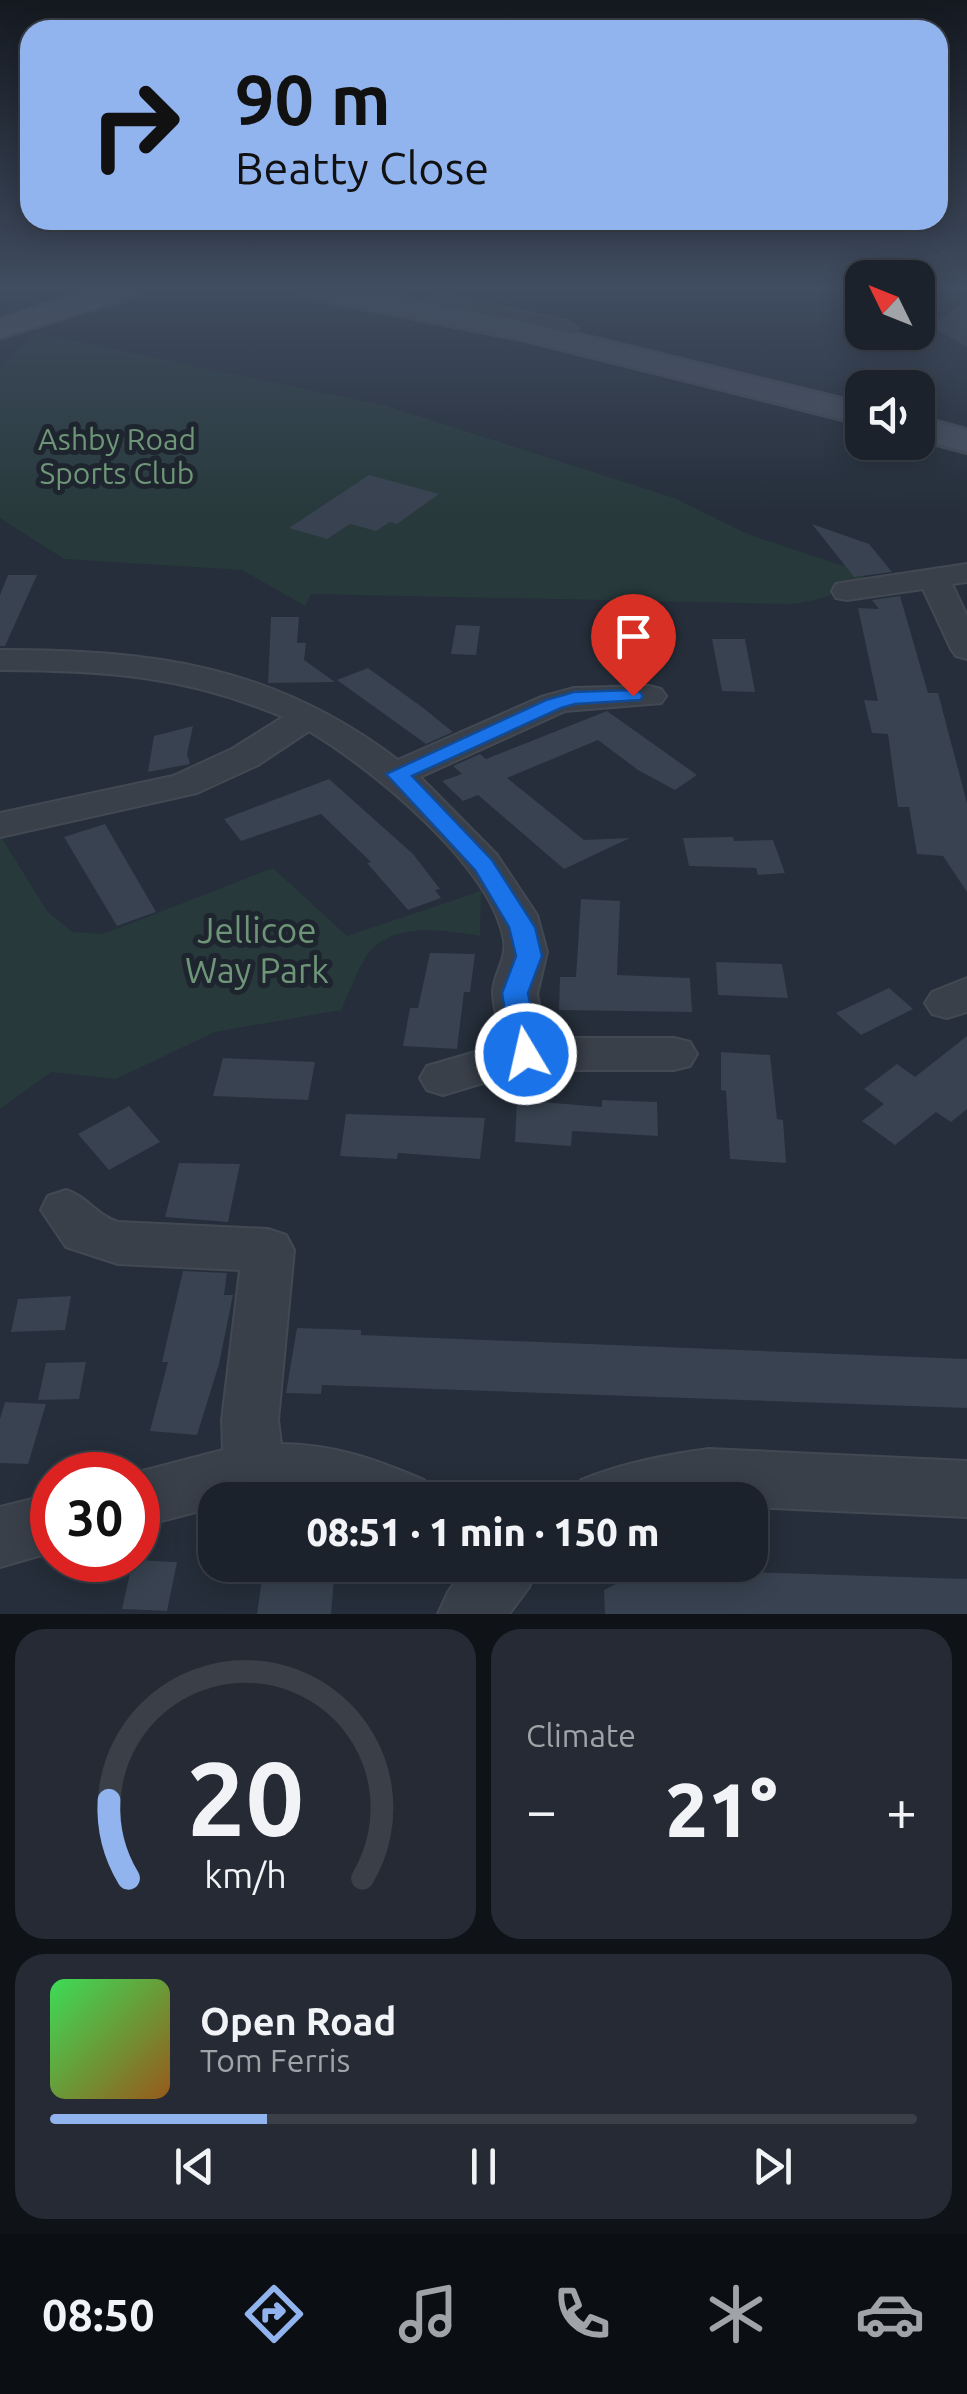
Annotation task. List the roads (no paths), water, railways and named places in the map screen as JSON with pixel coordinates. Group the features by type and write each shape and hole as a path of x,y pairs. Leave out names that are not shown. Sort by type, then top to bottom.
{"main road":[{"path":"664,364 845,410"},
{"path":"935,433 967,441"}],"street":[{"path":"847,591 967,573"},
{"path":"932,577 967,649"},
{"path":"0,660 97,661 165,668 257,692 347,736 398,774 484,866 522,927 529,956 515,993 526,1054"},
{"path":"398,774 553,704 574,698 650,696"},
{"path":"0,825 184,785 245,756 310,715"},
{"path":"443,1078 526,1054 674,1054"},
{"path":"66,1210 84,1232 118,1243 268,1250 250,1420 254,1470"},
{"path":"160,1494 254,1470 309,1472 360,1482"},
{"path":"669,1482 709,1477 967,1489"},
{"path":"0,1537 30,1529"}],"park label":[{"name":"Ashby Road Sports Club","path":"117,457"},
{"name":"Jellicoe Way Park","path":"257,951"}]}
